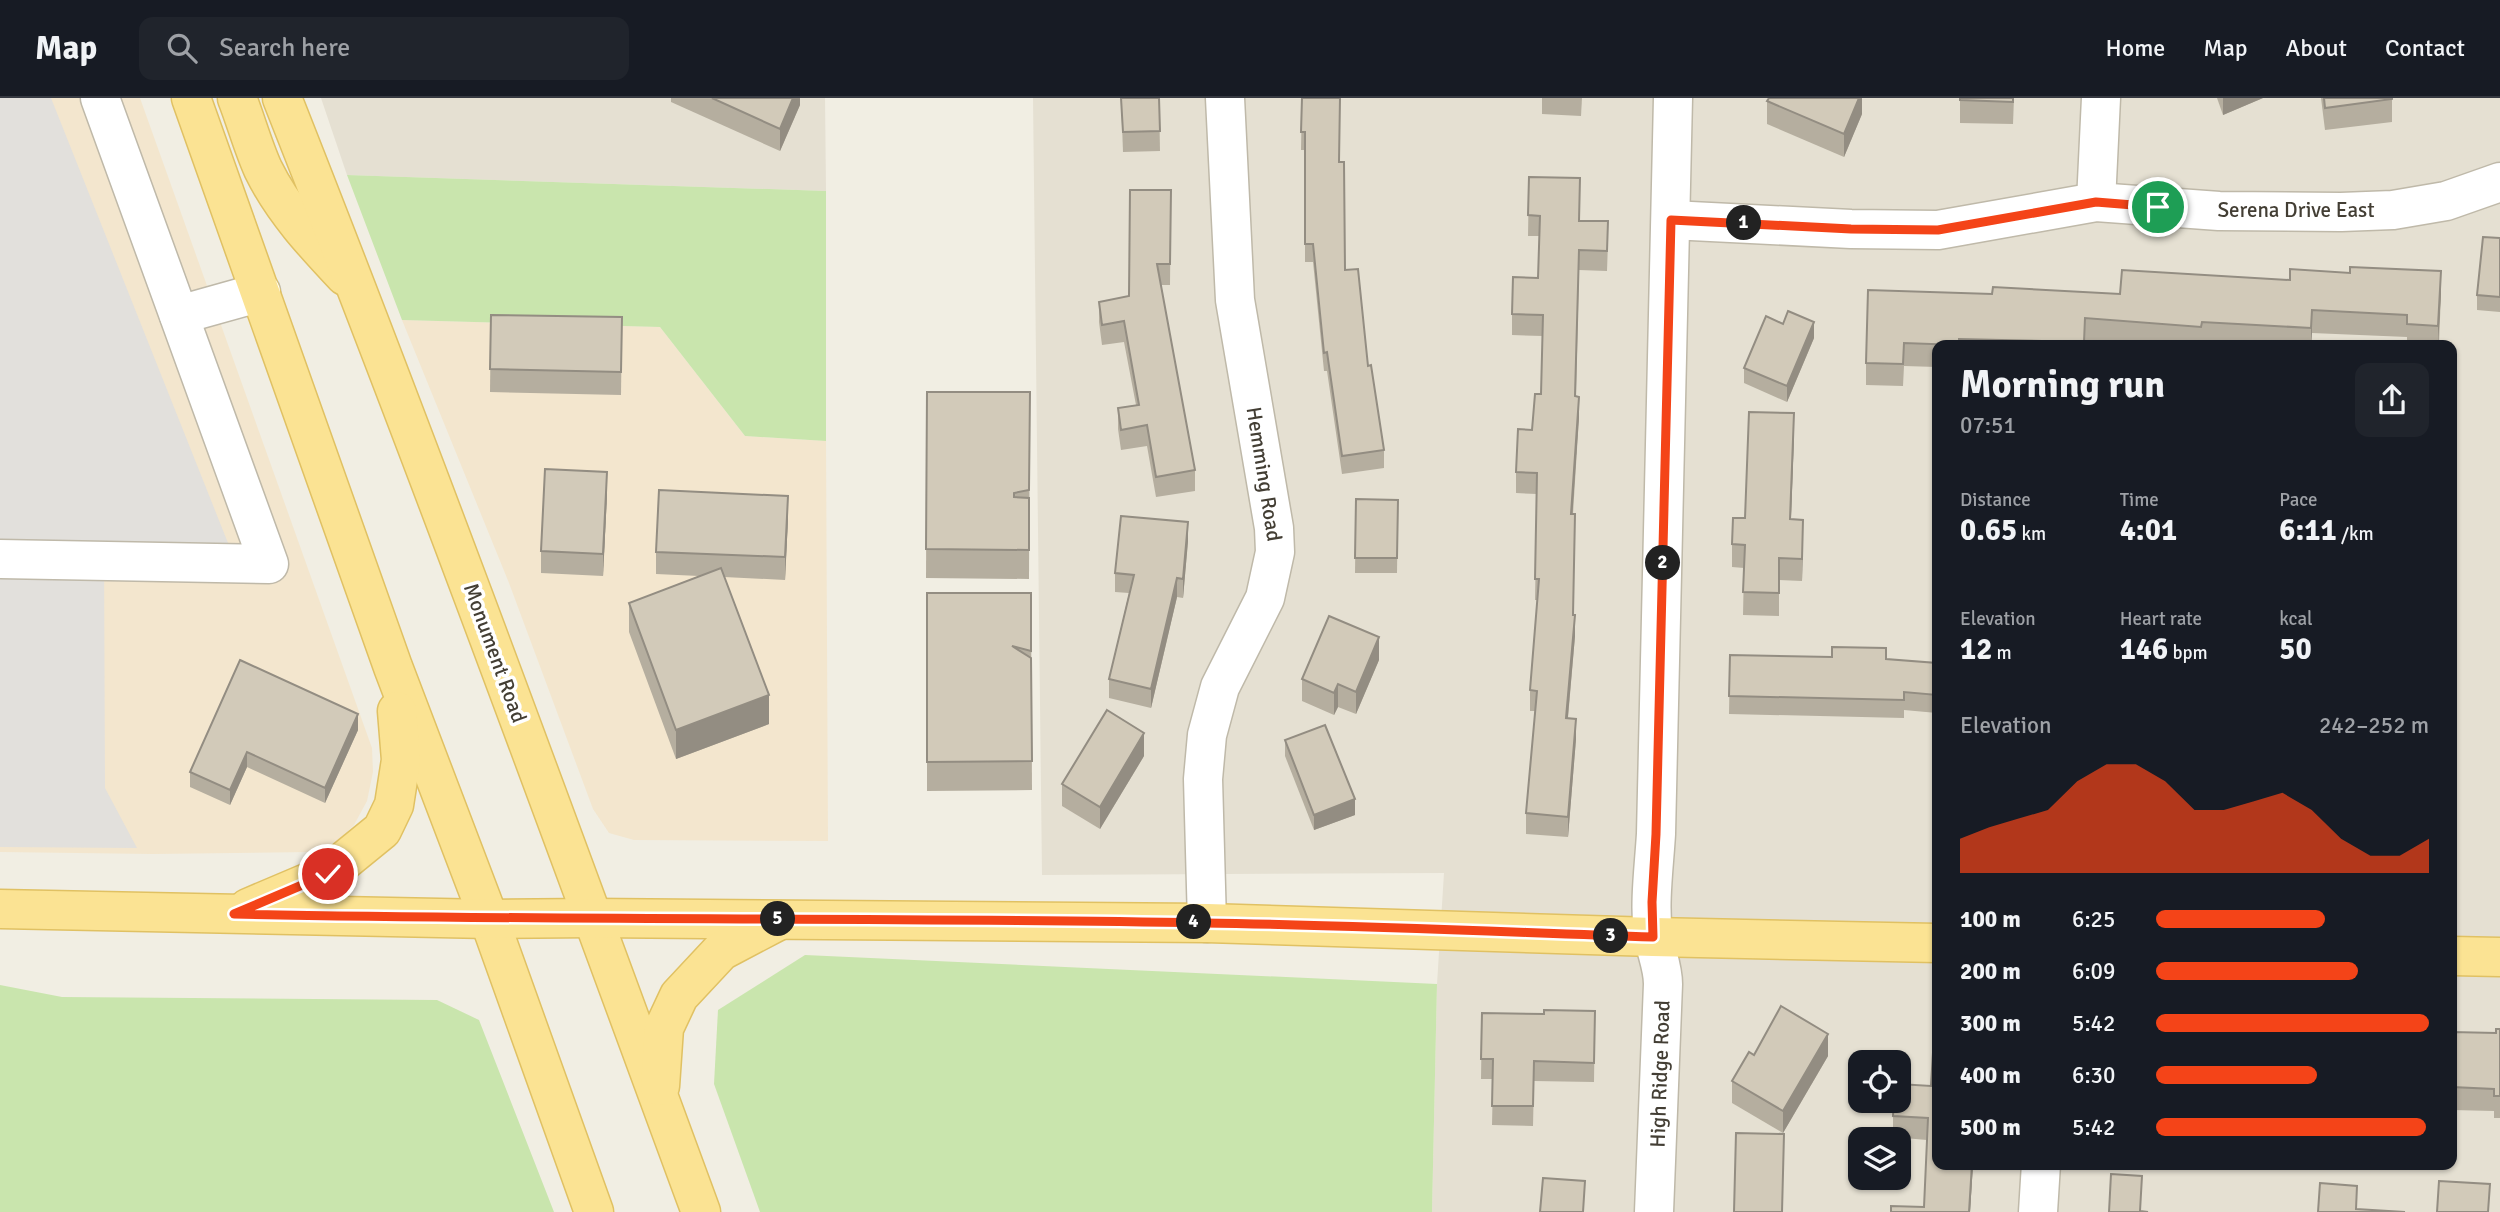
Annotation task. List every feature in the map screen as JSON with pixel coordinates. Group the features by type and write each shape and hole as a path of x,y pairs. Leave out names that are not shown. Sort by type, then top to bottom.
{"main road":[{"path":"191,98 393,667 489,919 594,1212"},
{"path":"237,98 263,168 283,203 307,236 358,290"},
{"name":"Monument Road","path":"282,98 474,594 701,1212"},
{"path":"234,914 328,874 382,830 394,805 401,760 393,667"},
{"path":"0,909 489,919 1207,923 1932,943"},
{"path":"659,1098 664,1028 679,996 722,951 781,919"},
{"path":"2457,956 2500,957"}],"street":[{"path":"0,559 270,564 100,98"},
{"name":"Hemming Road","path":"1207,923 1203,779 1206,735 1220,687 1265,598 1275,552 1274,528 1235,300 1224,98"},
{"name":"High Ridge Road","path":"1654,1212 1664,984 1653,937 1652,902 1656,834 1672,98"},
{"path":"2096,202 2101,98"},
{"name":"Serena Drive East","path":"1671,220 1851,229 1938,230 2096,202 2219,211 2380,210 2446,201 2500,182"},
{"path":"179,315 261,292"},
{"path":"2038,1212 2041,1170"}],"shaded area":[{"path":"0,98 140,98 372,748 373,772 367,801 354,825 338,841 312,852 0,852"},
{"path":"0,98 51,98 230,548 104,545 105,788 137,848 0,847"},
{"path":"321,98 825,98 826,191 347,175"},
{"path":"1033,98 2500,98 2500,1212 1432,1212 1437,984 1444,873 1042,875"},
{"path":"402,320 660,327 745,436 826,441 828,841 634,840 609,833 593,809 509,583"}],"green space":[{"path":"347,175 826,191 826,441 745,436 660,327 402,320"},
{"path":"805,955 1437,984 1432,1212 760,1212 714,1084 718,1010"},
{"path":"0,985 62,997 437,1000 479,1020 554,1212 0,1212"}],"building":[{"path":"712,98 793,98 780,129"},
{"path":"1121,98 1159,98 1160,131 1123,132"},
{"path":"1302,98 1340,98 1339,162 1344,162 1345,270 1358,269 1368,366 1371,365 1384,450 1342,456 1327,352 1324,353 1313,244 1305,244 1305,132 1301,132"},
{"path":"1769,98 1859,98 1844,134 1767,101"},
{"path":"2013,98 2013,102 1960,100"},
{"path":"2324,98 2392,98 2392,99 2325,108"},
{"path":"1529,177 1580,178 1579,221 1608,221 1607,251 1579,250 1575,396 1579,397 1571,514 1575,514 1575,615 1566,718 1576,719 1568,817 1526,813 1537,691 1530,690 1539,579 1535,579 1537,473 1516,472 1518,429 1532,430 1535,394 1541,394 1543,315 1512,314 1513,277 1538,278 1540,216 1528,215"},
{"path":"1130,190 1171,190 1170,264 1157,264 1195,470 1156,477 1147,425 1121,430 1118,408 1139,405 1124,321 1102,325 1099,302 1129,296"},
{"path":"2483,237 2500,238 2500,297 2477,295"},
{"path":"2350,267 2441,271 2438,326 2407,324 2407,315 2312,310 2311,328 2202,322 2201,327 2085,318 2084,340 1932,340 1932,344 1904,343 1903,364 1866,363 1868,290 1992,294 1993,287 2120,294 2122,270 2290,280 2290,269 2350,273"},
{"path":"1788,311 1814,322 1787,386 1744,368 1766,316 1783,324"},
{"path":"491,315 622,317 621,372 490,369"},
{"path":"927,392 1030,392 1029,490 1014,493 1014,497 1029,498 1029,550 926,549"},
{"path":"1749,412 1794,413 1790,519 1803,520 1802,559 1779,558 1779,593 1743,592 1745,545 1732,544 1733,518 1745,518"},
{"path":"545,469 607,472 603,554 541,551"},
{"path":"659,490 788,496 785,557 656,552"},
{"path":"1356,499 1398,500 1397,558 1355,558"},
{"path":"1121,516 1188,522 1183,579 1177,578 1151,689 1109,679 1134,575 1115,573"},
{"path":"721,568 769,695 676,730 629,603"},
{"path":"927,593 1031,593 1031,651 1012,646 1031,658 1032,761 927,762"},
{"path":"1329,616 1379,637 1356,692 1338,684 1334,693 1302,679"},
{"path":"1832,647 1886,648 1886,659 1932,663 1932,695 1904,692 1904,700 1729,696 1730,655 1832,657"},
{"path":"240,660 358,714 325,788 247,752 230,790 190,772"},
{"path":"1107,710 1144,733 1100,807 1062,784"},
{"path":"1325,725 1355,799 1314,815 1285,740"},
{"path":"1781,1006 1828,1034 1783,1111 1732,1081 1749,1052 1754,1055"},
{"path":"1544,1010 1595,1011 1594,1063 1534,1061 1533,1106 1492,1106 1493,1059 1481,1059 1482,1013 1544,1014"},
{"path":"2496,1029 2500,1029 2500,1096 2494,1096 2494,1089 2457,1087 2457,1032 2496,1033"},
{"path":"1932,1069 1932,1170 1972,1170 1969,1212 1891,1212 1891,1206 1924,1207 1928,1118 1893,1116 1893,1113 1911,1113 1911,1085 1931,1086"},
{"path":"1736,1133 1784,1134 1782,1212 1734,1212"},
{"path":"2111,1174 2142,1176 2140,1211 2148,1212 2109,1212"},
{"path":"1543,1178 1585,1181 1583,1212 1540,1212"},
{"path":"2439,1181 2490,1184 2488,1212 2437,1212"},
{"path":"2320,1183 2357,1186 2356,1209 2405,1212 2318,1212"}],"route":[{"path":"328,874 234,914 489,919 1207,923 1653,937 1671,220 1851,229 1938,230 2096,202 2158,207"}]}
